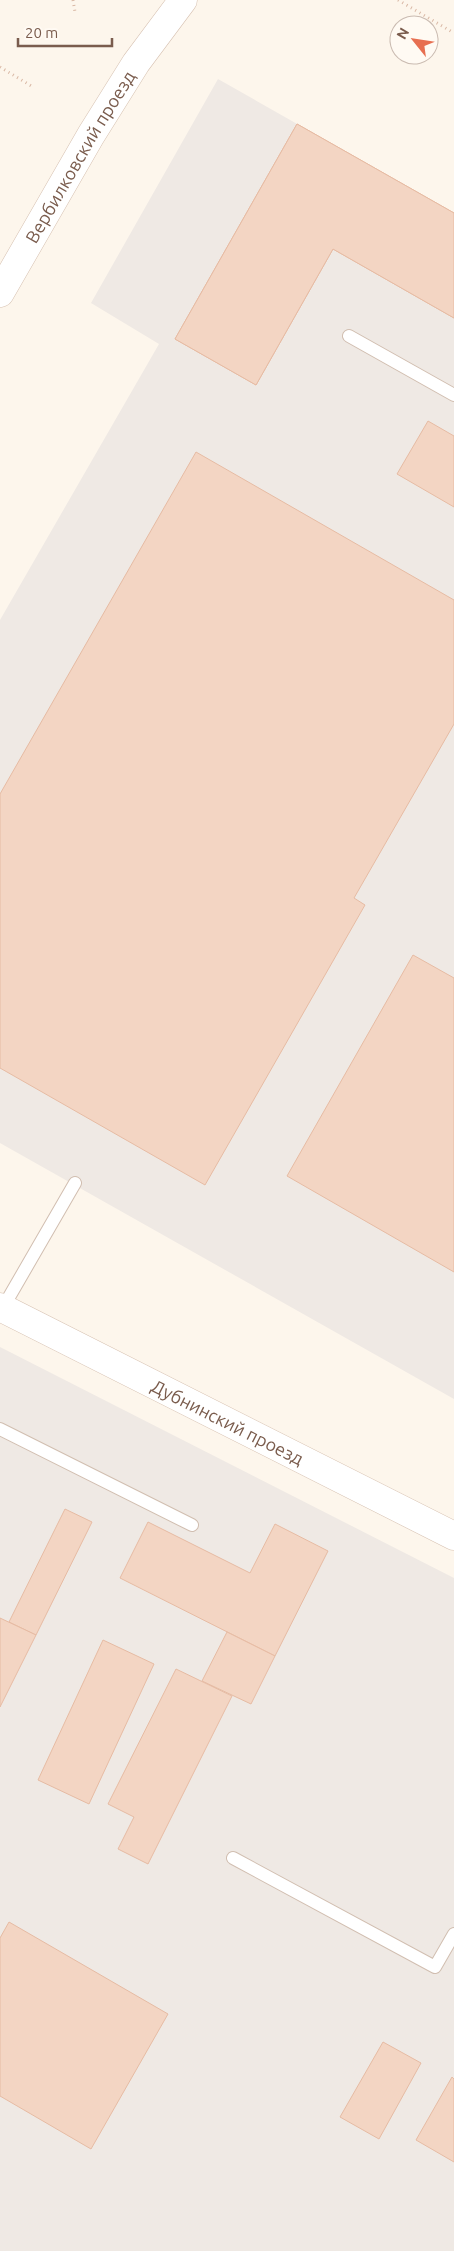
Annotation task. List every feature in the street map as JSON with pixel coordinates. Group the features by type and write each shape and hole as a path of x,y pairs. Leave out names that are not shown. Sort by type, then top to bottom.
{"street":[{"name":"Вербилковский проезд","path":"0,293 136,62 183,0"},
{"name":"Дубнинский проезд","path":"1,1310 454,1536"}],"lane":[{"path":"349,336 454,395"},
{"path":"1,1310 75,1183"},
{"path":"0,1429 192,1524"},
{"path":"233,1858 436,1966 454,1934"}],"path":[{"path":"73,0 75,12"},
{"path":"398,0 454,33"},
{"path":"0,67 32,87"}],"shaded area":[{"path":"218,79 454,213 454,1399 0,1143 0,620 159,344 91,303"},
{"path":"0,1347 454,1578 454,2251 0,2251"}],"building":[{"path":"297,124 454,213 454,318 333,249 256,385 175,339"},
{"path":"297,124 454,213 454,318 333,249 256,385 175,339"},
{"path":"428,421 454,436 454,507 397,474"},
{"path":"196,452 454,600 454,724 354,898 365,905 205,1185 0,1068 0,794"},
{"path":"413,955 454,978 454,1272 287,1176"},
{"path":"65,1509 92,1522 36,1635 9,1622"},
{"path":"148,1522 250,1573 275,1524 328,1551 275,1656 120,1578"},
{"path":"0,1618 36,1635 0,1707"},
{"path":"227,1632 275,1656 251,1704 202,1681"},
{"path":"103,1640 154,1664 89,1804 38,1780"},
{"path":"176,1669 232,1696 148,1864 118,1849 134,1817 108,1804"},
{"path":"9,1922 168,2014 91,2149 0,2096 0,1938"},
{"path":"383,2042 421,2063 379,2139 340,2117"},
{"path":"452,2077 454,2079 454,2162 416,2140"}]}
